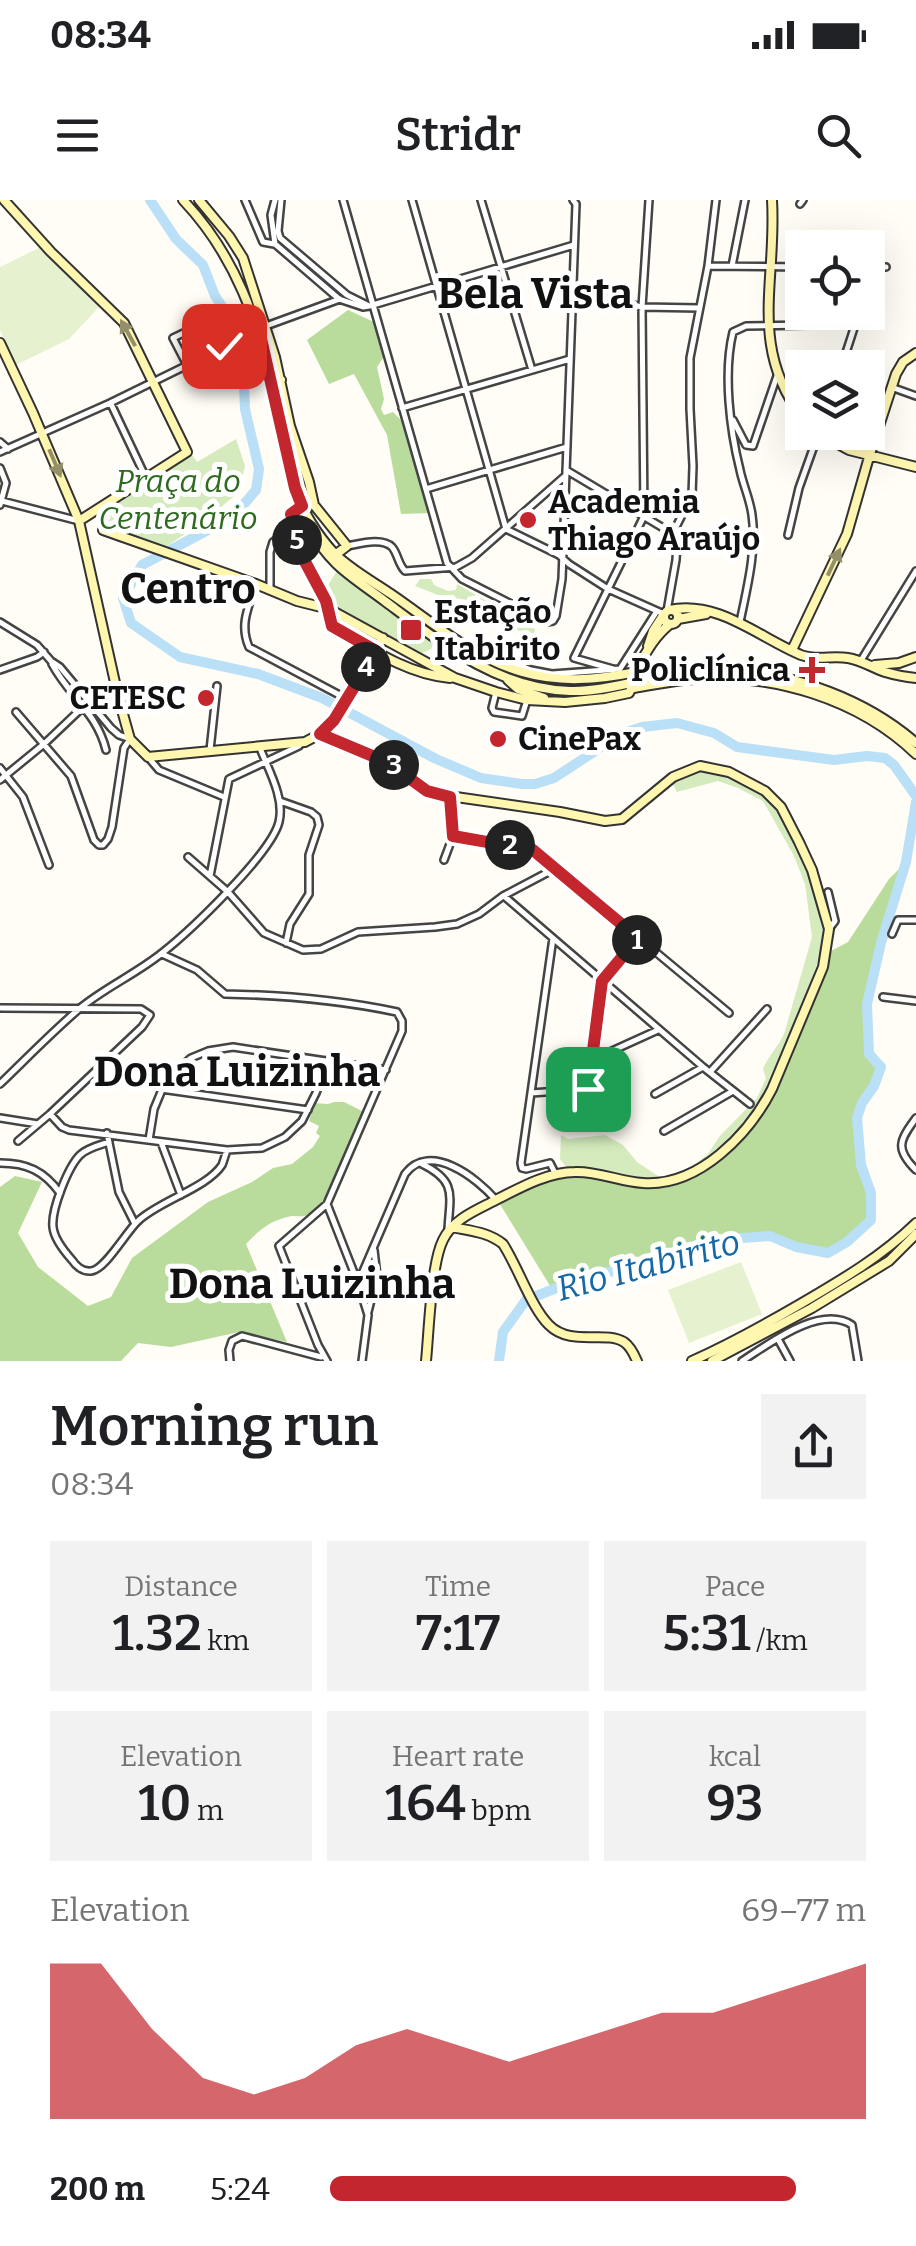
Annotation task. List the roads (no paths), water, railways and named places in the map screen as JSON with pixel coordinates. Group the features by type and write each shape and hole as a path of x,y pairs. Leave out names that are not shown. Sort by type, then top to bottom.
{"street":[{"path":"184,200 222,251 281,380 312,500 347,546"},
{"path":"199,200 243,258 295,488 302,556 329,609 332,626 383,658 434,677 455,678"},
{"path":"245,200 263,242 278,241 347,295 371,306"},
{"path":"278,200 278,241 339,299 363,308 574,245"},
{"path":"343,200 450,568 545,622 555,618 563,558 574,292 573,200"},
{"path":"412,200 506,529 563,558 608,589 664,612 676,612 674,621"},
{"path":"481,200 532,370"},
{"path":"614,669 574,658 644,516 642,308 649,200"},
{"path":"0,468 6,483 1,503 79,521 99,532 329,609 455,678 496,692 528,700 585,701 635,683 652,631 664,612 676,560 674,529 692,495 690,358 716,200"},
{"path":"732,266 746,200"},
{"path":"772,200 768,325 770,347 785,388"},
{"path":"6,206 124,323 187,452 79,521"},
{"path":"708,266 785,266"},
{"path":"574,292 642,308 700,308"},
{"path":"0,452 259,330 347,295"},
{"path":"187,364 172,338 221,315"},
{"path":"740,622 753,520 730,413 731,344 733,332 746,326 785,325"},
{"path":"0,343 79,521"},
{"path":"792,650 847,534 891,387 902,362 916,353"},
{"path":"402,408 570,359"},
{"path":"730,413 742,439 753,446 778,373"},
{"path":"281,380 276,399 290,426"},
{"path":"891,387 916,396"},
{"path":"110,403 146,478"},
{"path":"0,442 8,449"},
{"path":"426,489 567,447"},
{"path":"788,535 812,450"},
{"path":"848,450 916,467"},
{"path":"566,473 675,535"},
{"path":"336,554 347,546 386,544 405,571 450,568 467,562 566,473"},
{"path":"270,589 273,542 284,534 297,509 312,500"},
{"path":"111,502 99,532 118,696 130,739 159,770 225,797"},
{"path":"297,509 336,554 500,665 574,680 635,683 724,678 774,684 851,708 891,732 916,754"},
{"path":"297,509 333,563 419,627 491,673 531,686 572,691 728,670 775,676 858,704 916,743"},
{"path":"863,663 916,571"},
{"path":"256,584 244,621 251,650 346,701"},
{"path":"502,658 552,674 619,670 638,639 664,612 692,608 740,622 810,657 844,657 916,678"},
{"path":"648,650 674,621 710,614"},
{"path":"0,622 44,652 101,730 106,750"},
{"path":"210,876 232,776 320,734 334,720 383,638"},
{"path":"0,670 44,652"},
{"path":"863,663 899,663 916,656"},
{"path":"51,661 119,736 130,739"},
{"path":"896,675 899,663"},
{"path":"504,677 518,689 558,702"},
{"path":"210,753 217,686"},
{"path":"486,688 531,686"},
{"path":"496,692 494,712 522,716 528,700"},
{"path":"3,778 84,706"},
{"path":"16,712 71,776 99,845 103,845 112,827 124,748 130,739"},
{"path":"320,734 387,762 427,791 610,822 635,810 673,777 691,768 708,766 729,772 765,791 781,807 812,870 829,929 824,966 772,1089 763,1106 732,1142 695,1171 666,1182 630,1182 584,1172 556,1175 470,1213 450,1229"},
{"path":"148,757 305,742"},
{"path":"0,1084 80,1008 162,954 228,892 275,832 280,802 260,748"},
{"path":"0,768 3,778 23,797 49,865"},
{"path":"444,860 453,836 450,797"},
{"path":"280,802 311,812 320,825 309,854 309,894 290,924 286,943"},
{"path":"453,836 528,848 730,1013"},
{"path":"188,857 228,892 264,932 299,950 332,945 358,932 457,924 556,868"},
{"path":"828,892 836,921 829,929"},
{"path":"504,896 750,1104"},
{"path":"892,934 900,918 916,920"},
{"path":"553,938 521,1166 531,1169 550,1162 556,1175"},
{"path":"588,1089 602,981 638,938"},
{"path":"162,954 197,970 224,994 279,994 397,1012 402,1021 402,1031 327,1204 280,1246 322,1358"},
{"path":"884,997 916,1001"},
{"path":"1,1008 141,1008 150,1019 18,1141"},
{"path":"710,1072 767,1009"},
{"path":"592,1060 659,1029"},
{"path":"149,1140 161,1089 191,1058 216,1048 234,1047 386,1070"},
{"path":"50,1114 66,1129 251,1150 276,1142 292,1131 308,1110 328,1060"},
{"path":"655,1094 703,1067"},
{"path":"531,1093 610,1085"},
{"path":"161,1089 308,1110"},
{"path":"664,1131 734,1092"},
{"path":"0,1118 38,1124"},
{"path":"916,1118 901,1145 904,1157 916,1170"},
{"path":"107,1133 119,1192 134,1224"},
{"path":"108,1142 81,1154 60,1192 52,1225 76,1265 84,1270 101,1268 134,1224 219,1169 227,1150"},
{"path":"161,1142 180,1194"},
{"path":"358,1282 410,1166 432,1161 450,1165 470,1176 496,1200"},
{"path":"0,1162 35,1169 60,1192"},
{"path":"420,1162 445,1179 450,1200 450,1229 438,1256 426,1361"},
{"path":"327,1204 368,1315"},
{"path":"692,1361 739,1340 856,1271 886,1251 916,1223"},
{"path":"450,1229 494,1237 502,1244 549,1325 562,1333 589,1339 621,1340 637,1361"},
{"path":"712,1361 889,1262 916,1234"},
{"path":"362,1361 378,1276 373,1247"},
{"path":"812,1308 812,1322"},
{"path":"743,1361 800,1325 840,1320 854,1329 858,1361"},
{"path":"230,1361 232,1341 242,1336 322,1358"},
{"path":"778,1339 790,1361"}],"waterway":[{"name":"Rio Itabirito","path":"150,200 176,239 203,265 215,296 234,324 243,364 245,409 259,469 256,490 225,521 142,565 123,598 131,623 180,657 258,674 322,698 436,759 481,778 535,784 554,778 621,734 677,723 714,733 737,747 834,760 885,758 916,796"},
{"name":"Rio Itabirito","path":"499,1361 503,1332 526,1300 592,1274 632,1269 688,1247 742,1238 770,1236 796,1247 828,1253 871,1220 871,1193 861,1165 857,1118 881,1067 869,1054 867,1004 906,862 916,802"}],"place":[{"name":"Academia Thiago Araújo","path":"528,520"},
{"name":"Estação Itabirito","path":"411,630"},
{"name":"Policlínica","path":"812,670"},
{"name":"CETESC","path":"206,698"},
{"name":"CinePax","path":"498,739"}],"district":[{"name":"Bela Vista","path":"535,294"},
{"name":"Centro","path":"188,589"},
{"name":"Dona Luizinha","path":"237,1072"},
{"name":"Dona Luizinha","path":"312,1284"}],"park label":[{"name":"Praça do Centenário","path":"178,500"}]}
